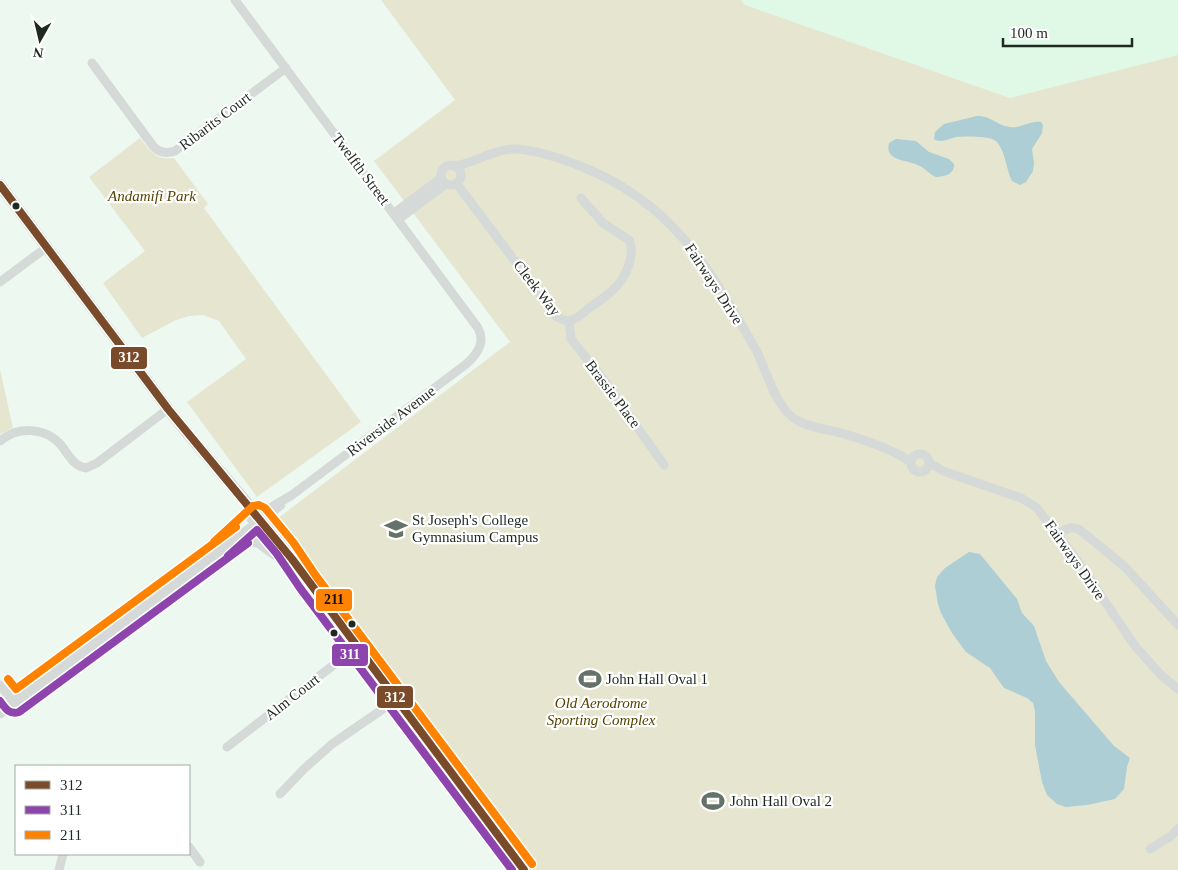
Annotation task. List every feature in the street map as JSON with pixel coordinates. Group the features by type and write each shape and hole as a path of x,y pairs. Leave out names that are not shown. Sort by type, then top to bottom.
{"main road":[{"path":"0,185 192,440 308,582"},
{"path":"257,520 285,548 308,582 524,870"},
{"path":"240,536 260,542 294,567"}],"street":[{"name":"Twelfth Street","path":"235,0 397,216 478,328 481,341"},
{"name":"Ribarits Court","path":"92,63 153,146 160,152 165,153 175,151 286,68"},
{"name":"Fairways Drive","path":"453,166 468,163 495,152 512,149 530,151 558,158 591,170 630,190 670,223 708,270 758,356 786,412 800,422 846,435 912,459"},
{"path":"397,216 444,181 459,179 468,163"},
{"path":"444,181 442,171 444,168 453,166"},
{"name":"Cleek Way","path":"453,166 459,169 459,179 557,317 563,321 576,318 614,289 621,280 632,254 631,244 628,240 603,223 582,198"},
{"path":"0,282 47,247"},
{"name":"Brassie Place","path":"569,321 572,339 664,464"},
{"name":"Riverside Avenue","path":"0,714 465,365 477,354 481,341"},
{"path":"0,440 18,432 33,430 40,432 55,440 77,465 86,468 97,463 168,409"},
{"path":"919,454 925,455 929,466 923,472 917,472 912,468 912,459 919,454"},
{"name":"Fairways Drive","path":"929,466 1012,494 1029,502 1042,513 1135,646 1161,675 1178,690"},
{"name":"Riverside Avenue","path":"220,548 240,536 257,520"},
{"path":"1058,534 1068,528 1080,530 1124,566 1178,625"},
{"name":"Alm Court","path":"227,747 357,647"},
{"path":"0,685 14,703"},
{"path":"280,794 332,744 396,700"},
{"path":"1150,849 1178,829"},
{"path":"190,849 200,862"},
{"path":"59,870 63,855"}],"shaded area":[{"path":"741,0 1178,0 1178,55 1010,98 744,5"}],"green space":[{"name":"Old Aerodrome Sporting Complex","path":"381,0 741,0 745,5 1010,98 1178,55 1178,870 533,870 273,522 510,342 374,161 455,100"},
{"name":"Andamifi Park","path":"140,138 150,151 157,156 174,158 208,204 204,208 361,422 257,497 187,402 246,359 219,321 203,315 189,316 176,320 142,338 103,283 145,251 89,177"},
{"path":"0,369 13,428 0,434"}],"water":[{"path":"977,116 986,117 1010,127 1041,122 1043,125 1042,133 1032,149 1033,171 1026,182 1020,185 1012,181 1002,150 993,139 957,137 943,141 934,139 935,132 944,124"},
{"path":"896,139 916,141 929,152 949,159 954,164 953,170 946,176 936,177 920,166 893,157 888,149 889,143"},
{"path":"969,552 980,554 1017,599 1022,613 1034,626 1046,661 1059,682 1114,746 1130,758 1124,789 1115,799 1066,807 1057,804 1047,795 1042,782 1035,745 1035,711 1033,703 1027,698 1004,688 990,668 966,652 952,633 938,604 935,586 937,577 945,568"}],"transit line":[{"name":"312","path":"0,185 168,409 292,559 524,870"},
{"name":"211","path":"214,542 253,506 259,505 265,508 293,542 316,576 532,864"},
{"name":"211","path":"8,679 16,689 236,527"},
{"name":"311","path":"228,556 257,530 277,554 300,588 512,870"},
{"name":"311","path":"0,701 10,712 19,712 248,543"}],"place":[{"name":"St Joseph's College Gymnasium Campus","path":"396,529"},
{"name":"John Hall Oval 1","path":"590,679"},
{"name":"John Hall Oval 2","path":"713,801"}]}
